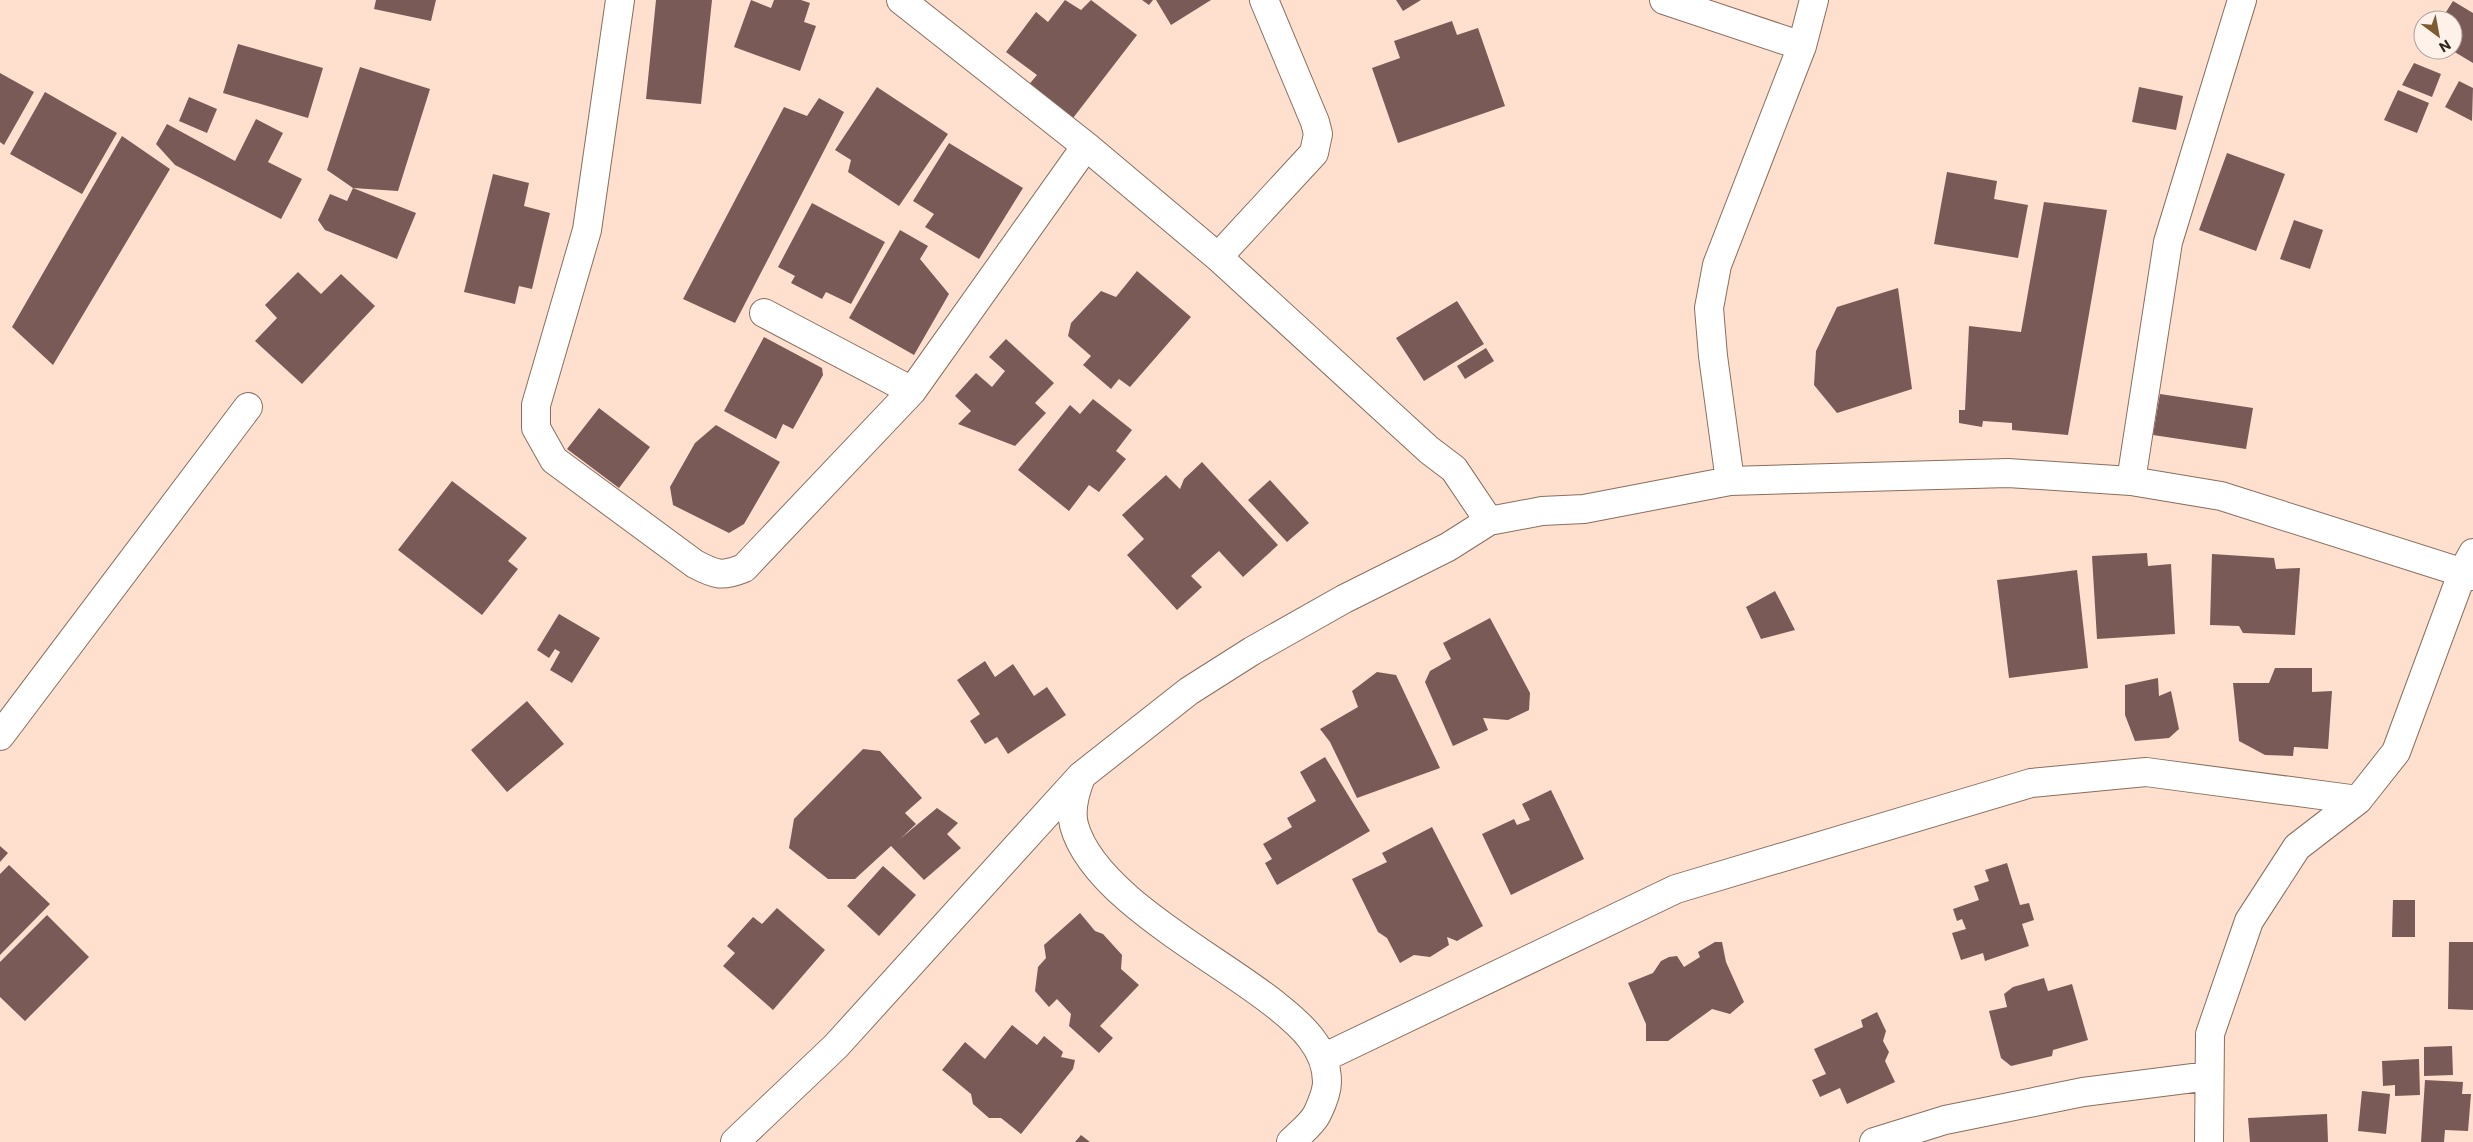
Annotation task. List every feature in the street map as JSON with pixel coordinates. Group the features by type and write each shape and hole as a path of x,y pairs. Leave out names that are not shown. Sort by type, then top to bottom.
{"street":[{"path":"620,0 587,230 536,405 536,428 554,460 695,564 713,573 728,575 744,568 912,391 1086,146"},
{"path":"901,0 1086,146 1218,257 1429,450 1454,469 1489,521"},
{"path":"1218,257 1314,153 1318,134 1316,122 1264,0"},
{"path":"1664,0 1802,46"},
{"path":"1730,482 1708,308 1717,265 1802,46 1814,0"},
{"path":"2131,481 2168,242 2242,0"},
{"path":"764,313 912,391"},
{"path":"0,736 248,407"},
{"path":"735,1142 836,1046 1081,776 1189,691 1252,650 1344,599 1448,547 1489,521 1542,511 1584,509 1730,482 2008,473 2131,481 2220,496 2470,567 2396,752 2358,800 2297,847 2249,920 2210,1034 2208,1142"},
{"path":"1323,1058 1676,889 2031,783 2146,772 2358,800"},
{"path":"1081,776 1073,798 1074,824 1092,864 1127,898 1254,987 1304,1027 1323,1058 1327,1083 1316,1116 1291,1142"},
{"path":"1874,1142 1945,1120 2083,1092 2209,1076"}],"building":[{"path":"376,0 436,0 431,21 374,9"},
{"path":"656,0 712,0 701,104 646,99"},
{"path":"751,0 771,8 774,0 801,0 810,3 804,22 816,26 800,71 734,47"},
{"path":"1065,0 1081,10 1091,0 1137,35 1070,122 1026,88 1037,75 1006,52 1036,12 1048,22"},
{"path":"1142,0 1153,0 1149,5"},
{"path":"1156,0 1211,0 1171,25"},
{"path":"1396,0 1421,0 1403,11"},
{"path":"2453,1 2473,13 2473,63 2463,57 2463,10 2447,10"},
{"path":"1452,21 1457,35 1478,28 1505,106 1398,143 1372,68 1400,58 1394,41"},
{"path":"238,44 323,68 308,118 223,93"},
{"path":"2414,63 2441,74 2432,97 2402,85"},
{"path":"360,67 430,89 398,191 353,188 327,170"},
{"path":"0,73 34,92 4,145 0,142"},
{"path":"2459,81 2473,88 2472,121 2445,107"},
{"path":"877,87 948,134 899,206 848,172 851,160 835,150"},
{"path":"2139,87 2183,96 2176,130 2132,122"},
{"path":"2398,90 2429,103 2417,133 2384,120"},
{"path":"45,92 117,133 82,194 10,154"},
{"path":"189,97 217,109 207,133 179,121"},
{"path":"819,98 844,112 735,323 683,299 784,107 807,116"},
{"path":"256,119 283,133 268,162 302,179 281,219 175,165 156,144 167,124 235,161"},
{"path":"122,136 170,169 53,365 12,327"},
{"path":"949,143 1023,188 979,259 925,227 934,214 913,201"},
{"path":"2227,153 2285,174 2256,251 2199,230"},
{"path":"1947,172 1997,181 1994,199 2028,205 2018,258 1934,244"},
{"path":"493,174 529,183 524,206 550,213 532,289 519,286 515,304 464,292"},
{"path":"353,188 416,213 397,259 325,230 318,220 330,194 347,201"},
{"path":"2044,202 2107,210 2068,435 2012,430 2012,423 1983,421 1982,427 1959,423 1959,410 1965,410 1969,326 2021,332"},
{"path":"812,203 885,242 851,304 826,292 822,299 791,283 795,276 778,267"},
{"path":"2294,220 2323,230 2310,269 2280,259"},
{"path":"900,230 928,246 920,259 949,294 914,355 849,318"},
{"path":"1137,271 1191,317 1130,387 1119,379 1111,389 1083,365 1091,356 1068,336 1071,323 1101,291 1116,297"},
{"path":"298,272 321,294 341,274 375,306 302,384 255,341 277,318 265,305"},
{"path":"1898,288 1912,389 1837,413 1814,385 1816,351 1837,307"},
{"path":"1457,301 1484,344 1424,381 1396,338"},
{"path":"764,337 822,368 823,375 793,429 783,424 776,439 724,411"},
{"path":"1006,339 1054,383 1035,403 1046,413 1015,446 958,424 971,411 955,396 976,373 992,387 1005,371 989,357"},
{"path":"1486,348 1494,361 1465,379 1457,366"},
{"path":"2160,394 2253,408 2246,449 2153,435"},
{"path":"1093,399 1132,430 1116,451 1126,459 1099,492 1089,485 1069,511 1018,470 1070,405 1080,414"},
{"path":"599,408 650,447 619,488 567,449"},
{"path":"716,425 780,462 744,524 729,533 673,505 670,487 695,443"},
{"path":"1202,462 1278,545 1243,577 1219,551 1191,576 1202,587 1177,610 1127,555 1144,539 1122,515 1166,475 1180,489 1184,479"},
{"path":"1270,480 1309,523 1287,542 1248,500"},
{"path":"452,481 527,538 508,561 518,569 482,615 398,550"},
{"path":"2147,553 2148,566 2171,564 2175,634 2097,639 2092,556"},
{"path":"2212,554 2274,558 2276,569 2300,568 2295,635 2243,633 2239,626 2210,625"},
{"path":"2077,570 2088,668 2009,678 1997,580"},
{"path":"1775,591 1795,630 1761,639 1746,607"},
{"path":"559,614 600,638 572,683 550,670 560,652 555,649 549,658 537,650"},
{"path":"1490,618 1530,693 1529,710 1508,720 1483,718 1488,730 1453,746 1425,682 1430,671 1451,659 1443,643"},
{"path":"985,661 995,677 1013,664 1034,696 1047,687 1066,715 1008,754 997,737 985,744 970,721 980,714 957,680"},
{"path":"2275,668 2312,668 2312,692 2332,691 2328,749 2294,747 2293,756 2265,755 2239,741 2233,683 2269,683"},
{"path":"1377,672 1396,675 1440,768 1357,798 1330,742 1320,729 1358,707 1352,691"},
{"path":"2158,678 2159,696 2171,691 2179,729 2169,738 2135,741 2125,715 2125,685"},
{"path":"527,701 564,744 507,792 471,750"},
{"path":"863,749 880,751 922,798 905,813 916,824 900,839 937,808 958,823 947,834 961,848 924,880 891,846 855,879 828,879 789,848 794,819"},
{"path":"1325,757 1370,831 1277,885 1265,863 1272,859 1263,844 1292,827 1287,818 1316,801 1300,772"},
{"path":"1551,790 1584,859 1511,895 1482,834 1514,819 1517,825 1530,820 1522,804"},
{"path":"1432,827 1483,926 1457,941 1447,937 1449,945 1430,957 1414,955 1400,963 1387,938 1378,932 1352,879 1387,862 1382,853"},
{"path":"0,846 8,853 0,862"},
{"path":"2007,863 2020,905 2029,903 2034,920 2022,924 2029,946 1985,961 1983,953 1961,960 1952,933 1966,929 1962,919 1957,921 1953,909 1979,900 1974,886 1989,881 1985,870"},
{"path":"9,865 50,904 0,955 0,874"},
{"path":"883,866 916,895 879,936 847,906"},
{"path":"2393,900 2415,900 2415,937 2392,937"},
{"path":"777,908 825,950 773,1010 723,966 735,953 727,946 753,917 762,924"},
{"path":"1080,913 1095,931 1103,934 1122,955 1121,969 1139,985 1100,1026 1113,1038 1099,1053 1069,1026 1071,1014 1057,999 1049,1007 1035,991 1038,967 1046,958 1044,945"},
{"path":"47,915 89,957 25,1021 0,997 0,962"},
{"path":"1715,942 1722,942 1726,962 1744,1002 1730,1014 1712,1009 1668,1041 1646,1041 1646,1024 1628,983 1653,973 1661,961 1669,957 1677,956 1684,967 1700,957 1698,952"},
{"path":"2449,942 2473,942 2473,1010 2448,1009"},
{"path":"2044,978 2048,991 2072,984 2088,1040 2053,1050 2052,1056 2011,1066 2001,1058 1989,1011 2007,1007 2004,994 2013,987"},
{"path":"1877,1012 1886,1031 1883,1041 1889,1052 1885,1061 1895,1082 1847,1104 1840,1088 1820,1097 1812,1080 1826,1074 1814,1049 1863,1027 1861,1020"},
{"path":"1012,1025 1037,1045 1044,1036 1063,1052 1061,1057 1075,1060 1073,1069 1021,1134 1001,1118 989,1118 973,1104 971,1094 942,1070 965,1042 985,1059"},
{"path":"2452,1046 2453,1075 2424,1076 2424,1047"},
{"path":"2419,1059 2420,1095 2395,1096 2395,1085 2383,1086 2382,1061"},
{"path":"2425,1080 2463,1082 2462,1094 2471,1094 2468,1131 2445,1130 2444,1142 2421,1142"},
{"path":"2362,1091 2390,1094 2386,1134 2358,1131"},
{"path":"2327,1114 2328,1142 2250,1142 2248,1118"},
{"path":"1081,1135 1090,1142 1075,1142"}]}
